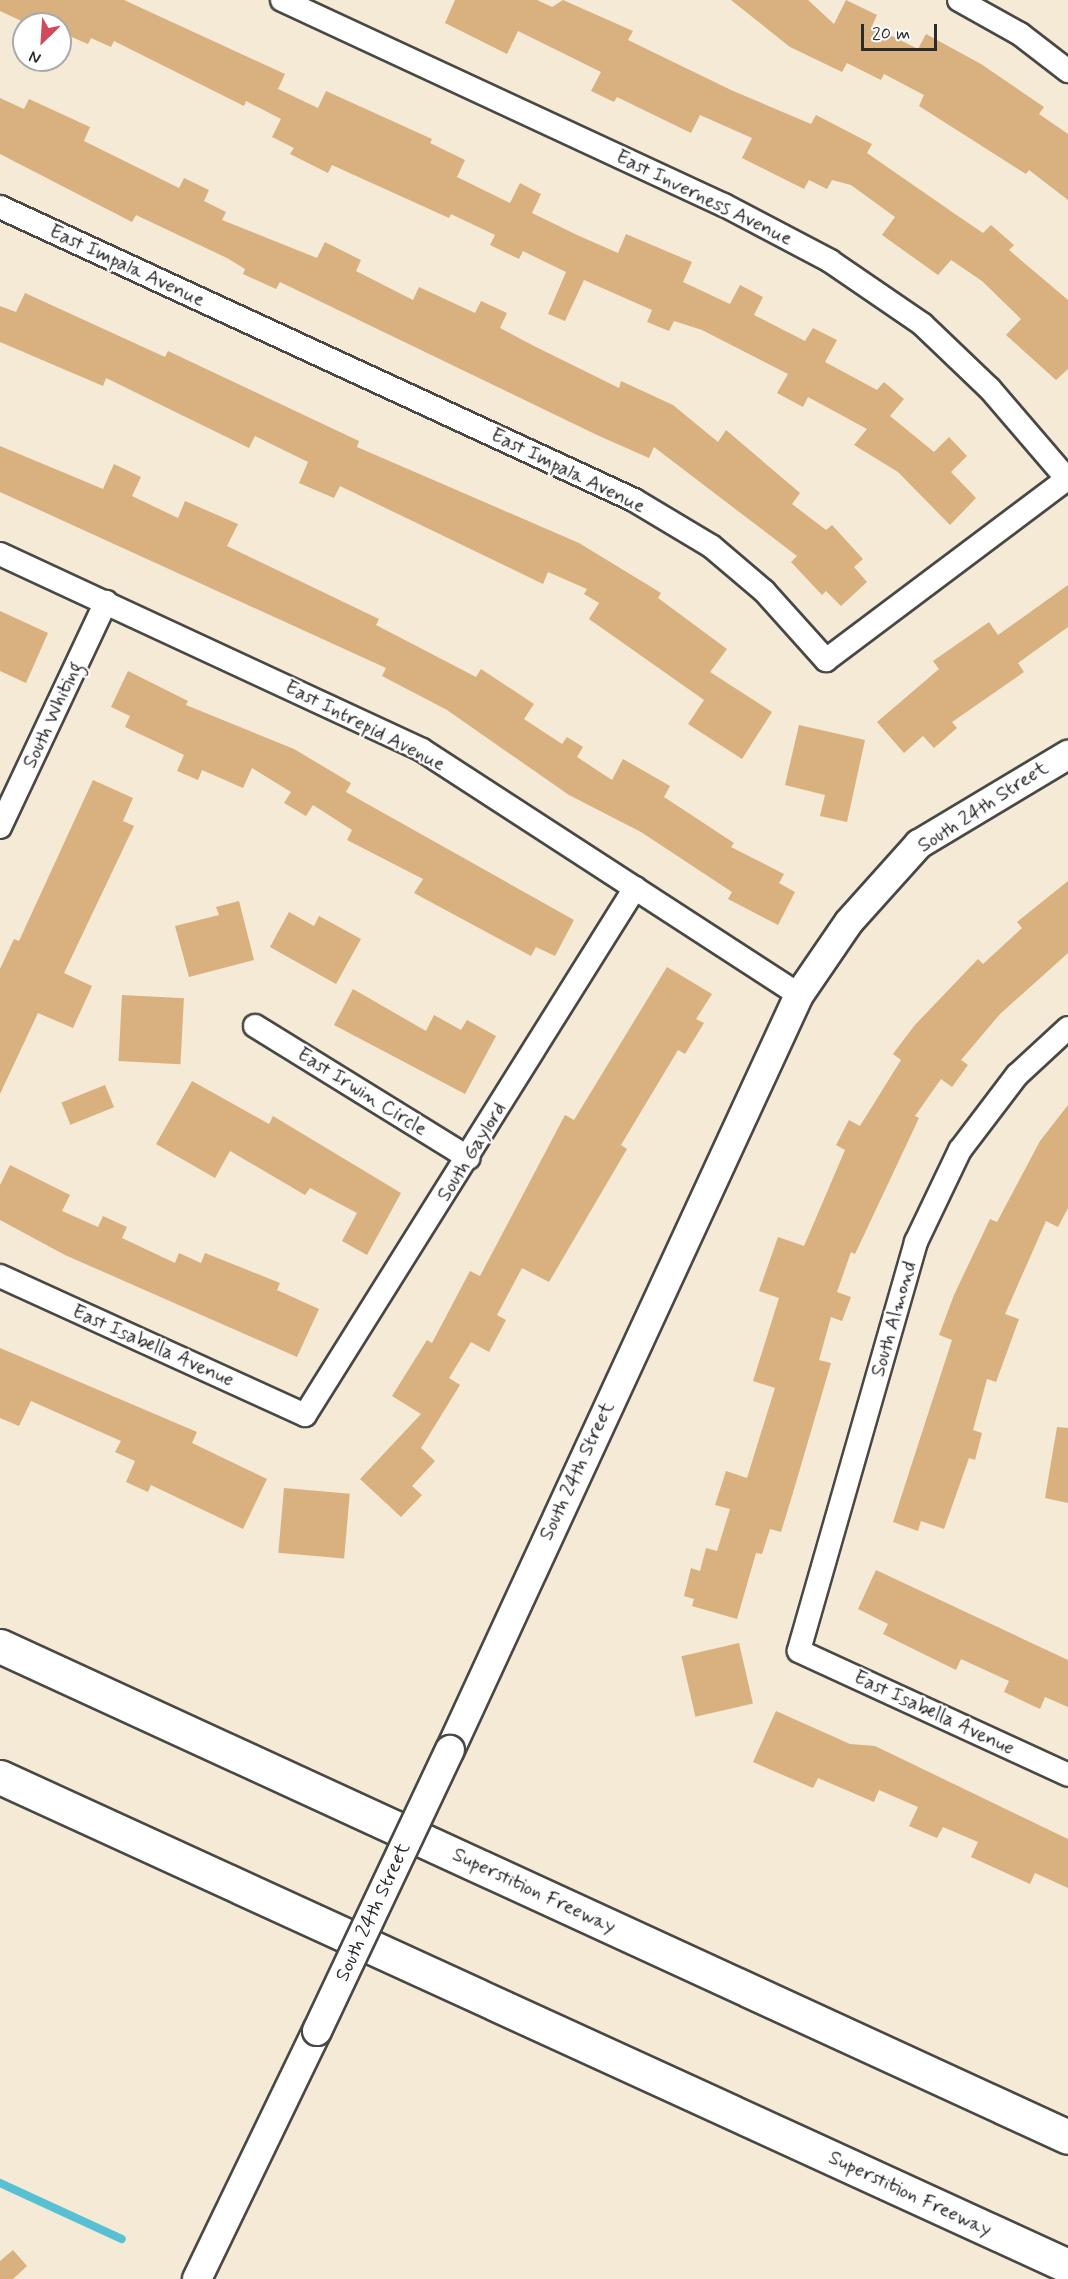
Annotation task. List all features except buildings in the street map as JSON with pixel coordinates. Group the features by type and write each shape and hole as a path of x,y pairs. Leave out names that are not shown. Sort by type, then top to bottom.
{"highway":[{"name":"Superstition Freeway","path":"0,1646 1068,2137"},
{"name":"Superstition Freeway","path":"0,1778 1068,2266"},
{"path":"928,2202 1066,2279"}],"street":[{"name":"East Inverness Avenue","path":"282,0 724,205 830,261 922,324 990,389 1067,479"},
{"path":"959,0 1020,34 1068,71"},
{"name":"East Impala Avenue","path":"0,207 634,500 711,546 764,591 826,660 1067,479"},
{"name":"East Intrepid Avenue","path":"0,554 422,750 799,995"},
{"name":"South Whiting","path":"0,827 106,602"},
{"name":"South 24th Street","path":"197,2279 450,1750 799,995 849,922 919,844 1068,754"},
{"name":"South Gaylord","path":"305,1415 469,1158 635,888"},
{"name":"East Irwin Circle","path":"255,1026 469,1158"},
{"name":"South Almond","path":"799,1651 916,1242 960,1150 1017,1075 1068,1028"},
{"name":"East Isabella Avenue","path":"0,1276 305,1415"},
{"name":"East Isabella Avenue","path":"799,1651 1068,1775"}],"waterway":[{"path":"0,2183 122,2239"}]}
